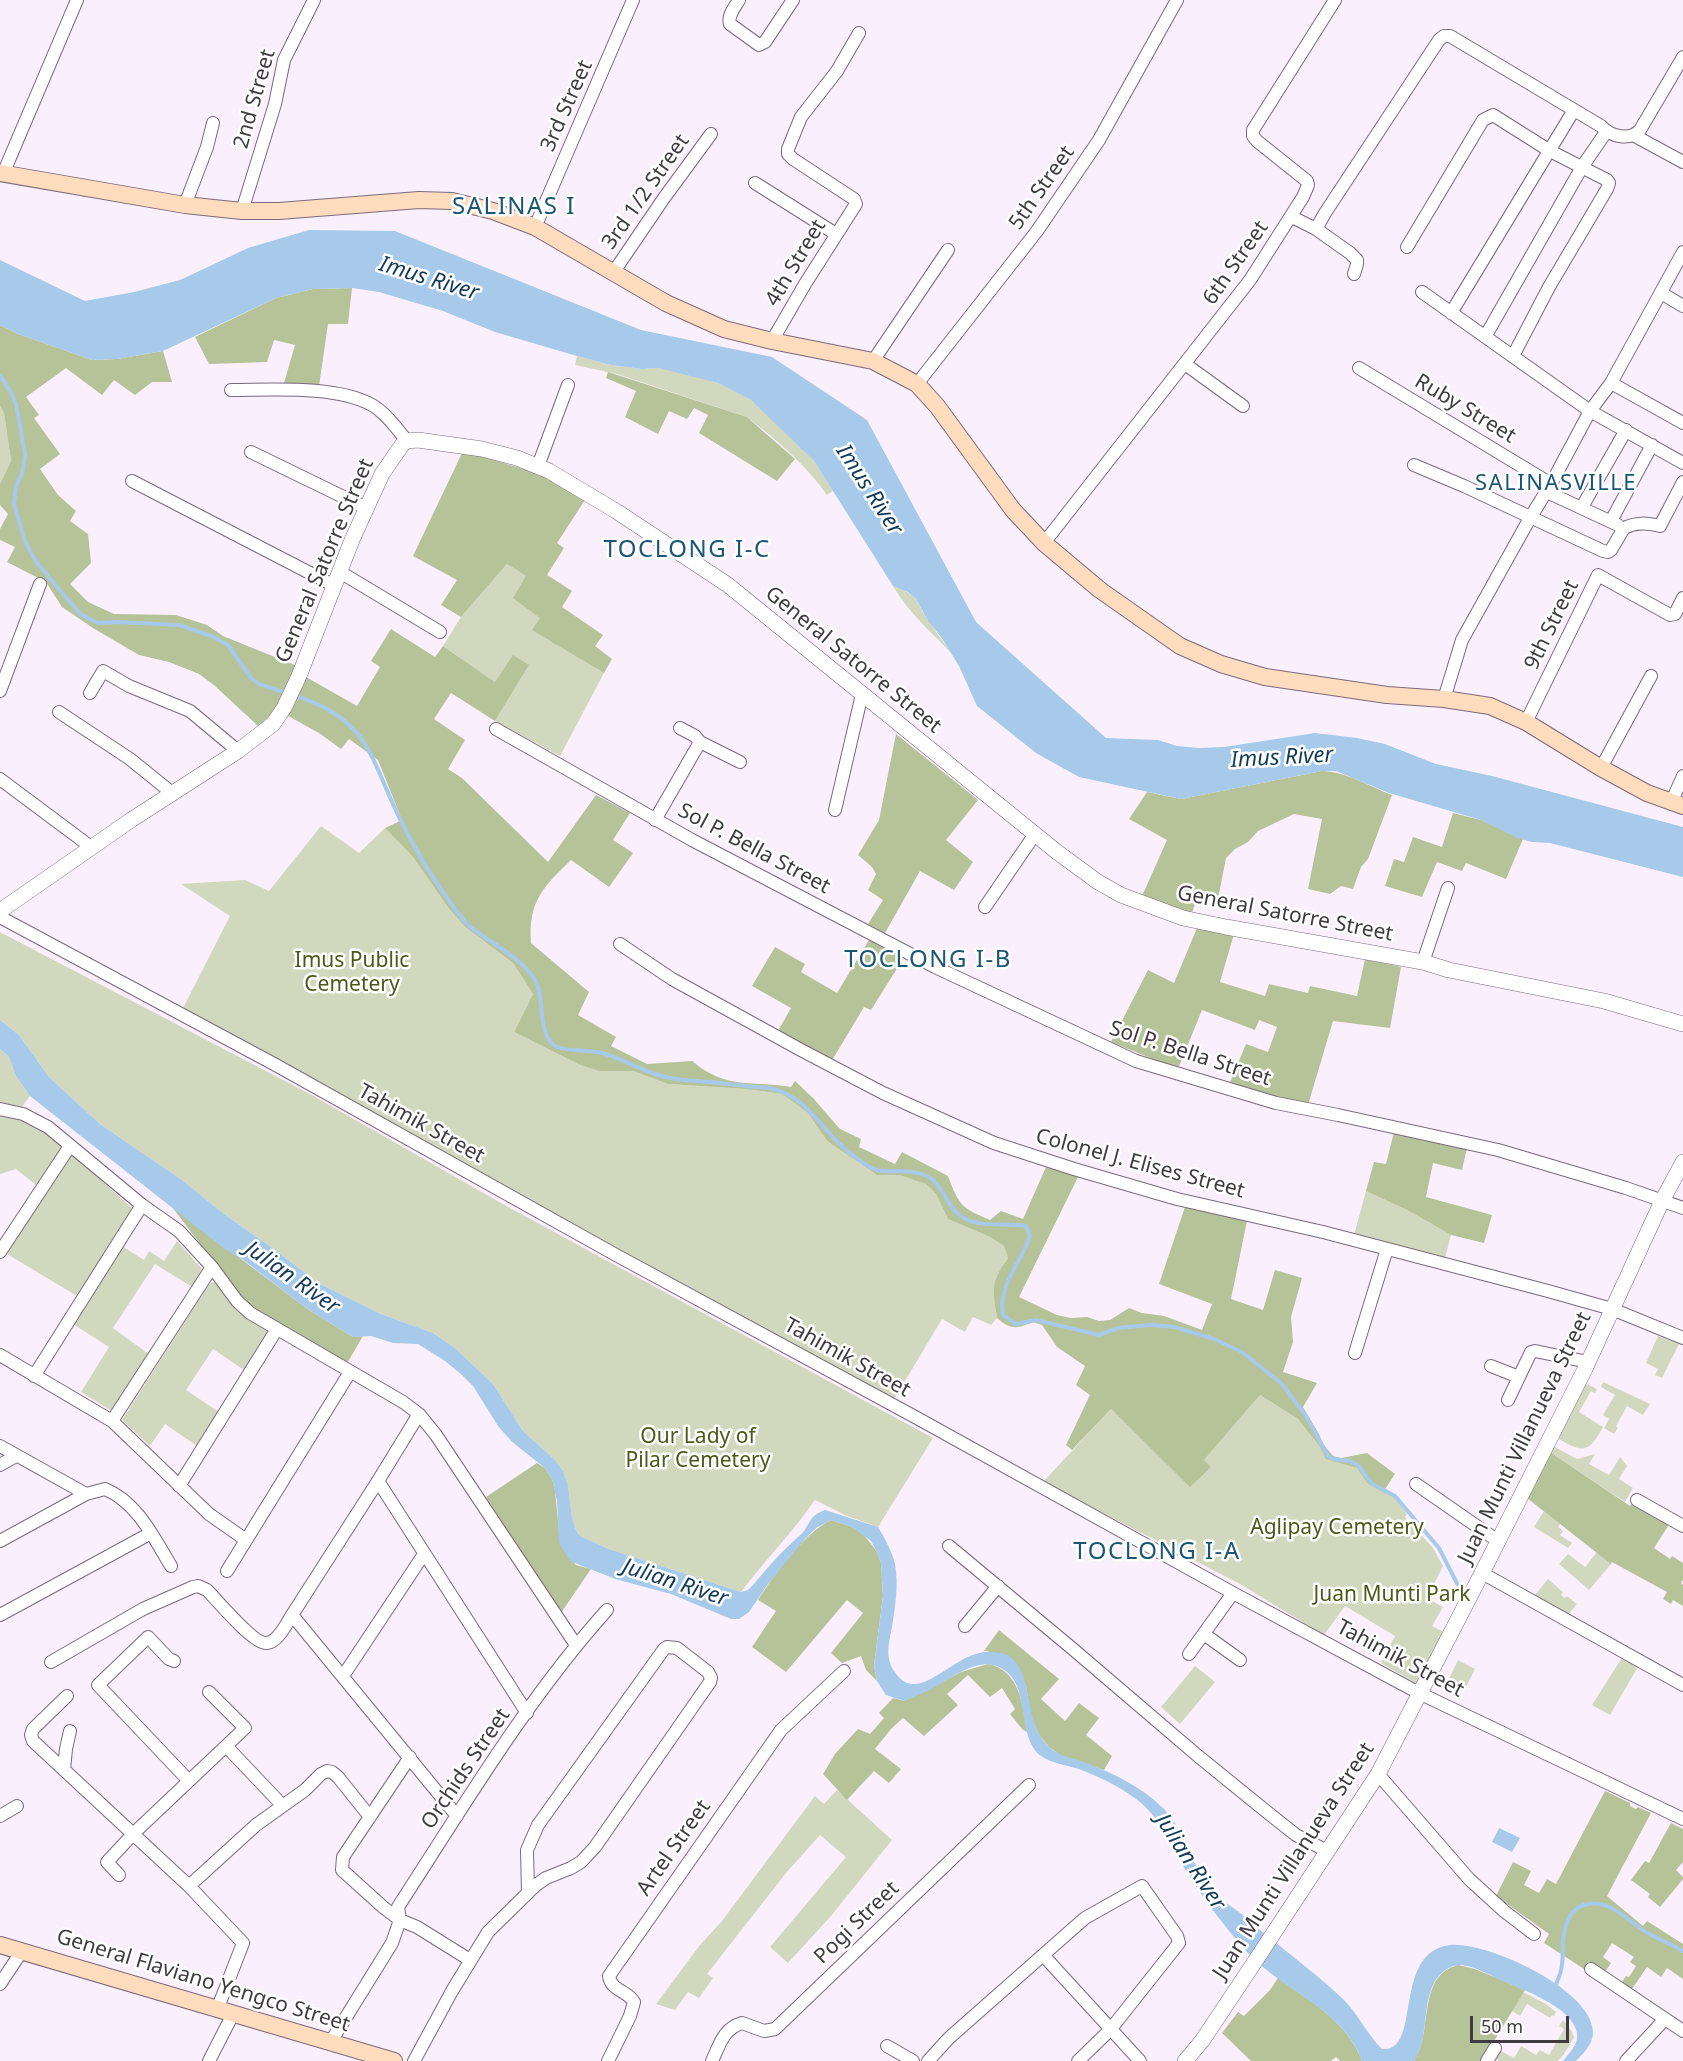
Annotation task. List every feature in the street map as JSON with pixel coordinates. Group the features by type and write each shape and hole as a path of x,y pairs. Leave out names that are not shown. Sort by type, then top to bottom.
{"main road":[{"path":"2,174 184,205 242,212 419,200 452,201 494,211 535,227 666,303 724,329 873,361 917,384 937,406 1013,510 1044,543 1100,590 1180,646 1221,664 1265,677 1387,695 1444,699 1490,706 1526,722 1600,768 1647,793 1677,804"},
{"name":"General Flaviano Yengco Street","path":"0,1945 330,2043 358,2056 394,2061"}],"street":[{"path":"2,174 77,0"},
{"name":"2nd Street","path":"242,212 275,104 284,60 314,0"},
{"name":"3rd Street","path":"535,227 633,0"},
{"path":"739,0 731,14 729,24 759,45 767,39 792,0"},
{"name":"5th Street","path":"917,384 1037,231 1099,140 1177,0"},
{"name":"6th Street","path":"1044,543 1250,280 1292,218 1307,189 1307,181 1257,141 1252,136 1253,130 1335,0"},
{"name":"4th Street","path":"772,341 836,234 855,207 854,200 793,159 788,154 788,149 801,117 837,71 859,33"},
{"path":"1316,229 1439,40 1444,36 1450,36 1601,126 1606,132 1625,137 1635,136 1683,162"},
{"path":"1635,136 1659,100 1678,77 1683,57"},
{"path":"1451,313 1574,110"},
{"path":"1407,247 1485,117 1493,115 1550,151 1609,183 1549,286 1513,356"},
{"path":"184,205 207,147 213,123"},
{"path":"1485,337 1582,167 1606,132"},
{"name":"3rd 1/2 Street","path":"613,273 664,198 711,135"},
{"path":"755,183 836,234"},
{"path":"1292,218 1316,229 1354,256 1357,264 1354,274"},
{"path":"873,361 948,250"},
{"path":"1444,699 1462,640 1590,411 1611,383 1683,252"},
{"path":"1422,292 1590,411 1683,463"},
{"path":"1661,293 1683,306"},
{"path":"1185,364 1243,406"},
{"name":"Ruby Street","path":"1359,368 1549,488 1624,528"},
{"path":"1611,383 1683,423"},
{"path":"538,466 568,385"},
{"path":"231,390 319,391 356,399 380,410 407,441"},
{"path":"1582,507 1626,430"},
{"name":"General Satorre Street","path":"0,911 91,847 268,729 284,708 299,676 366,508 389,461 407,441 446,442 501,453 538,466 616,511 728,585 1076,867 1121,895 1183,918 1423,962 1449,970 1604,1001 1683,1024"},
{"path":"1611,521 1652,445"},
{"path":"251,452 366,508"},
{"path":"1414,465 1608,552 1624,528 1637,523 1660,526 1683,482"},
{"path":"132,481 337,579 440,632"},
{"name":"9th Street","path":"1526,722 1598,575 1670,615 1675,614 1683,598"},
{"path":"0,691 40,584"},
{"path":"90,693 103,671 129,686 190,711 238,751"},
{"path":"1600,768 1651,676"},
{"path":"835,810 862,694"},
{"path":"59,712 130,759 172,793"},
{"path":"680,728 695,736 700,742 740,762"},
{"name":"Sol P. Bella Street","path":"496,729 655,820 935,967 1136,1061 1276,1103 1338,1114 1498,1150 1683,1208"},
{"path":"655,820 700,742"},
{"path":"1677,804 1683,776"},
{"path":"0,779 91,847"},
{"path":"985,907 1035,834"},
{"path":"1423,962 1448,888"},
{"name":"Tahimik Street","path":"0,917 322,1090 616,1255 1419,1693 1683,1819"},
{"name":"Colonel J. Elises Street","path":"620,944 672,979 801,1050 883,1093 994,1143 1177,1199 1292,1224 1612,1309 1683,1338"},
{"path":"0,1109 23,1114 48,1127 142,1205 179,1231 212,1267 237,1301 250,1313 404,1402 419,1414 436,1435 576,1645"},
{"path":"0,1252 70,1146"},
{"name":"Juan Munti Villanueva Street","path":"1191,2059 1378,1774 1588,1362 1662,1201 1683,1162"},
{"path":"34,1376 142,1205"},
{"path":"1355,1353 1386,1249"},
{"path":"112,1421 212,1267"},
{"path":"179,1486 277,1329"},
{"path":"1508,1400 1531,1352 1588,1362"},
{"path":"0,1355 112,1421 209,1514 246,1540"},
{"path":"1491,1366 1519,1377"},
{"path":"227,1571 350,1372"},
{"path":"51,1662 143,1609 193,1587 202,1587 207,1590 248,1633 261,1642 267,1644 274,1640 419,1414"},
{"path":"0,1446 86,1494"},
{"path":"0,1465 16,1456"},
{"path":"378,1481 527,1713"},
{"path":"1416,1484 1498,1541"},
{"path":"0,1542 86,1494 105,1489 113,1492 135,1511 171,1566"},
{"path":"1637,1500 1683,1526"},
{"path":"0,1615 151,1533"},
{"path":"949,1546 1267,1812 1296,1835 1327,1851"},
{"path":"343,1676 424,1554"},
{"path":"1482,1573 1683,1685"},
{"path":"965,1626 998,1586"},
{"path":"1189,1654 1233,1593"},
{"name":"Orchids Street","path":"330,2043 392,1942 400,1920 398,1907 527,1713 576,1645 607,1610"},
{"path":"292,1615 457,1816"},
{"path":"1204,1634 1239,1660"},
{"path":"174,1661 169,1659 148,1637 98,1684 189,1781"},
{"path":"414,2061 488,1932 528,1892 546,1878 581,1862 595,1847 711,1682 708,1672 677,1648 663,1649 538,1825 527,1850 528,1892"},
{"name":"Artel Street","path":"608,2061 630,2016 634,2002 632,1998 614,1988 609,1976 773,1740 790,1720 844,1671"},
{"path":"119,1875 107,1862 134,1833 245,1728 209,1692"},
{"path":"67,1696 38,1723 31,1735 33,1742 134,1833 243,1943 225,2012 209,2061"},
{"path":"64,1770 70,1731"},
{"path":"226,1746 282,1805"},
{"path":"410,1756 343,1857 342,1870 382,1907 400,1920 417,1927 470,1960"},
{"path":"189,1886 256,1825 305,1790 327,1771 338,1777 370,1817"},
{"path":"1378,1774 1469,1879 1504,1911 1534,1934"},
{"name":"Pogi Street","path":"712,2061 725,2033 732,2026 742,2023 764,2031 775,2030 1029,1785"},
{"path":"0,1816 16,1806"},
{"path":"928,2061 949,2038 1085,1918 1142,1886 1178,1936 1179,1943 1110,2030 1078,2061"},
{"path":"0,1984 22,1951"},
{"path":"1043,1955 1140,2061"},
{"path":"1591,1969 1683,2031"},
{"path":"1626,2061 1665,2019"},
{"path":"887,2046 913,2061"},
{"path":"1486,2061 1495,2048"}],"green space":[{"path":"352,288 348,324 328,324 319,386 284,383 295,345 274,340 267,362 209,364 195,337 276,298 313,289"},
{"path":"0,325 18,334 92,360 117,359 163,351 172,382 152,382 135,395 114,380 102,395 66,368 26,397 39,415 34,418 60,454 40,469 58,495 76,511 70,521 88,534 91,563 70,584 88,602 114,614 176,615 207,625 223,636 297,666 273,713 258,726 199,674 169,662 139,655 62,607 46,582 7,562 15,547 0,540 0,529 8,514 0,505 0,484 11,461 4,413 0,406"},
{"path":"577,356 611,365 642,369 658,368 718,383 736,392 751,400 767,414 814,461 833,491 827,495 790,453 747,417 617,374 575,365"},
{"path":"608,372 747,417 795,459 777,481 699,433 708,415 694,408 687,419 669,411 658,434 625,417 636,391 606,378"},
{"path":"0,406 4,413 11,461 0,484"},
{"path":"463,451 537,473 585,500 557,543 564,548 547,575 572,591 562,607 603,635 595,646 612,659 604,673 532,630 540,618 513,598 526,576 507,564 461,617 441,605 457,580 413,556"},
{"path":"507,564 526,576 540,618 533,630 604,673 560,756 495,721 529,665 495,682 443,646 461,617"},
{"path":"893,586 914,597 953,655 913,614"},
{"path":"391,629 435,657 443,646 495,682 513,655 529,665 495,721 451,693 434,719 465,740 448,769 462,778 548,862 596,795 630,813 613,840 633,853 609,887 571,860 539,896 532,917 531,929 531,943 589,992 578,1015 616,1037 611,1046 647,1064 692,1061 716,1076 728,1080 791,1087 795,1081 840,1129 861,1139 859,1147 895,1164 902,1152 948,1176 958,1200 973,1212 990,1220 1001,1211 1023,1219 1046,1167 1078,1177 1019,1297 1057,1315 1071,1318 1087,1317 1099,1321 1110,1320 1129,1308 1142,1313 1164,1316 1202,1330 1212,1304 1159,1284 1185,1207 1247,1221 1231,1299 1263,1310 1275,1270 1302,1278 1291,1317 1293,1342 1283,1372 1317,1383 1303,1407 1323,1444 1333,1456 1341,1458 1367,1453 1395,1474 1383,1492 1367,1483 1357,1468 1326,1459 1320,1447 1298,1419 1260,1395 1204,1460 1211,1467 1190,1487 1111,1409 1072,1450 1066,1445 1090,1395 1076,1385 1085,1366 1057,1347 1042,1325 1033,1322 1014,1327 1006,1325 997,1318 994,1287 998,1274 1008,1258 1004,1246 990,1237 948,1219 936,1194 926,1184 899,1175 877,1175 827,1141 808,1113 782,1094 746,1089 668,1084 633,1071 599,1071 580,1065 514,1032 533,994 513,963 465,927 447,906 413,857 385,828 402,820 378,760 349,739 341,749 319,733 288,716 306,677 357,706 380,667 371,661"},
{"path":"896,734 978,800 946,840 973,862 954,890 920,871 885,933 868,924 883,900 868,890 876,874 872,867 858,855 879,820"},
{"path":"1322,771 1349,777 1392,795 1368,859 1361,867 1353,889 1341,886 1330,894 1308,889 1322,819 1294,814 1258,831 1248,842 1235,849 1226,858 1218,899 1198,895 1192,913 1142,896 1167,840 1129,819 1147,792 1181,799"},
{"path":"1453,813 1481,820 1523,839 1506,879 1466,863 1462,871 1437,862 1422,897 1385,886 1394,859 1404,862 1413,837 1442,847"},
{"name":"Imus Public Cemetery","path":"321,826 359,853 385,828 413,857 447,906 465,927 513,963 533,994 514,1032 580,1065 599,1071 633,1071 668,1084 746,1089 782,1094 808,1113 827,1141 877,1175 899,1175 926,1184 936,1194 948,1219 990,1237 1004,1246 1008,1258 997,1279 995,1302 997,1318 991,1325 973,1317 965,1332 942,1319 893,1401 182,1010 230,916 181,884 245,880 269,891"},
{"path":"1197,928 1234,934 1220,982 1265,996 1269,984 1308,993 1310,986 1357,996 1365,959 1401,967 1390,1028 1333,1021 1308,1105 1229,1085 1246,1044 1268,1052 1277,1027 1259,1020 1255,1030 1202,1010 1178,1069 1111,1042 1148,970 1174,983"},
{"name":"Our Lady of Pilar Cemetery","path":"0,932 310,1094 501,1203 933,1438 878,1527 847,1516 815,1500 741,1592 609,1549 580,1536 572,1517 568,1485 563,1471 555,1460 523,1431 493,1384 455,1348 433,1333 381,1314 318,1283 182,1180 100,1124 49,1077 19,1035 0,1020"},
{"path":"869,940 903,959 871,1010 864,1007 831,1062 778,1031 791,1008 752,986 775,947 805,964 801,972 837,993"},
{"path":"0,1049 9,1057 16,1076 30,1096 21,1108 0,1105"},
{"path":"0,1113 41,1127 63,1146 36,1185 16,1169 0,1174"},
{"path":"1394,1132 1467,1148 1462,1170 1433,1163 1426,1197 1492,1215 1484,1243 1451,1235 1409,1211 1366,1191 1374,1162 1386,1164"},
{"path":"70,1152 132,1208 77,1296 7,1254"},
{"path":"1366,1191 1409,1211 1451,1235 1445,1258 1354,1235"},
{"path":"172,1207 309,1310 353,1337 363,1336 346,1365 255,1310 242,1299"},
{"path":"177,1241 202,1269 192,1287 155,1264 113,1328 150,1355 112,1411 81,1392 109,1347 73,1324 122,1246 144,1260 149,1251 164,1261"},
{"path":"212,1282 217,1284 239,1311 268,1331 244,1370 213,1349 186,1390 219,1412 197,1446 165,1424 150,1446 122,1420"},
{"path":"1658,1336 1679,1344 1662,1378 1655,1375 1658,1369 1646,1363"},
{"path":"1603,1382 1650,1404 1643,1415 1627,1406 1614,1434 1604,1428 1609,1419 1603,1415 1615,1395 1601,1387"},
{"path":"1585,1383 1597,1389 1595,1393 1591,1391 1579,1412 1603,1427 1589,1446 1579,1448 1557,1438"},
{"path":"1260,1395 1298,1419 1326,1458 1357,1468 1367,1483 1395,1498 1407,1514 1405,1517 1433,1548 1443,1566 1427,1598 1443,1607 1432,1626 1444,1632 1416,1683 1381,1663 1395,1636 1345,1606 1324,1635 1240,1584 1043,1482 1111,1409 1190,1486 1210,1467 1204,1460"},
{"path":"1553,1446 1577,1459 1595,1454 1589,1464 1609,1475 1620,1457 1627,1466 1619,1479 1633,1488 1625,1502 1550,1452"},
{"path":"1550,1452 1630,1506 1633,1502 1670,1523 1654,1548 1670,1559 1672,1556 1683,1563 1681,1583 1683,1585 1683,1606 1673,1600 1671,1604 1663,1599 1667,1592 1612,1562 1611,1564 1527,1498"},
{"path":"537,1463 545,1468 552,1479 560,1543 576,1565 591,1569 561,1613 486,1497"},
{"path":"1544,1511 1560,1524 1558,1527 1563,1531 1560,1535 1572,1543 1568,1548 1534,1527"},
{"path":"831,1520 852,1527 863,1534 876,1550 881,1563 883,1596 874,1665 877,1681 866,1670 861,1656 842,1663 831,1653 863,1613 847,1600 786,1672 752,1647 776,1611 758,1600 800,1544"},
{"path":"1597,1552 1611,1564 1589,1590 1559,1564 1568,1554 1585,1567"},
{"path":"1548,1579 1563,1592 1561,1595 1565,1598 1567,1596 1577,1604 1567,1616 1534,1596"},
{"path":"999,1630 1059,1679 1041,1699 1065,1721 1079,1703 1099,1718 1086,1735 1112,1756 1104,1770 1062,1756 1049,1747 1039,1735 1031,1716 1026,1686 988,1651 984,1651"},
{"path":"1623,1656 1639,1665 1610,1715 1592,1705"},
{"path":"1458,1660 1475,1669 1464,1691 1447,1683"},
{"path":"988,1664 999,1668 1013,1681 1024,1711 1027,1732 1010,1714 1015,1709 1002,1688 990,1697 968,1675 947,1694 958,1705 924,1736 903,1718 875,1749 901,1769 889,1783 874,1771 847,1800 823,1774 835,1754 858,1729 870,1734 884,1718 879,1713 893,1698 904,1701 961,1672"},
{"path":"1195,1666 1215,1682 1180,1724 1161,1707"},
{"path":"837,1790 892,1840 831,1916 788,1963 770,1947 846,1857 820,1835 786,1873 707,1974 713,1978 699,1998 688,1992 675,2010 656,2004 700,1945 722,1921 815,1796 824,1804"},
{"path":"1605,1791 1630,1803 1630,1806 1636,1809 1638,1807 1651,1813 1607,1896 1643,1926 1647,1921 1683,1944 1683,1979 1667,1968 1661,1977 1647,1967 1632,1989 1622,1982 1626,1976 1629,1977 1636,1966 1630,1962 1634,1957 1612,1943 1603,1957 1611,1963 1605,1972 1589,1962 1584,1969 1544,1943 1549,1934 1496,1896 1513,1862 1531,1871 1524,1885 1539,1893 1547,1879 1556,1884"},
{"path":"1671,1823 1683,1829 1683,1862 1676,1870 1683,1879 1660,1907 1648,1897 1650,1894 1631,1880 1645,1861 1649,1863"},
{"path":"1458,1965 1475,1969 1525,1990 1482,2061 1414,2061 1420,2049 1431,1993 1436,1981 1445,1971"},
{"path":"1278,1978 1338,2023 1362,2061 1340,2061 1336,2057 1331,2061 1251,2061 1222,2033 1238,2012 1244,2016 1270,1990"},
{"path":"1523,1992 1546,2004 1556,2012 1554,2016 1550,2018 1527,2004 1520,2016 1512,2011"},
{"path":"1563,2020 1574,2037 1558,2061 1499,2061 1494,2058 1499,2050 1514,2058 1521,2046 1536,2055 1540,2050 1549,2055 1564,2029 1559,2026"}],"water":[{"name":"Imus River","path":"309,230 395,231 641,330 772,357 867,420 976,622 1106,738 1158,740 1177,746 1199,748 1224,747 1315,733 1385,744 1436,764 1492,776 1683,827 1683,877 1550,843 1517,838 1481,820 1389,793 1336,771 1322,771 1181,799 1079,777 1036,753 977,706 959,666 916,599 908,592 893,586 814,461 751,400 718,383 658,368 642,369 611,365 495,332 443,311 379,292 352,288 313,289 276,298 163,351 117,359 92,360 18,334 0,325 0,260 85,301 180,280 248,248"},
{"name":"Julian River","path":"0,1020 19,1035 49,1077 100,1124 182,1180 318,1283 381,1314 433,1333 455,1348 493,1384 523,1431 555,1460 563,1471 568,1485 572,1517 580,1536 609,1549 741,1592 753,1585 819,1512 825,1510 878,1527 895,1564 896,1596 888,1651 890,1663 897,1675 907,1683 917,1684 979,1653 993,1652 1011,1657 1020,1668 1035,1725 1048,1746 1062,1755 1119,1777 1138,1788 1163,1808 1171,1817 1200,1872 1214,1892 1343,1999 1382,2049 1394,2046 1402,2035 1413,1982 1420,1965 1432,1952 1450,1945 1488,1951 1512,1960 1559,1986 1577,2001 1589,2018 1593,2034 1589,2046 1576,2061 1563,2061 1573,2048 1577,2037 1573,2024 1566,2015 1533,1994 1476,1969 1459,1965 1444,1971 1431,1990 1423,2039 1414,2061 1362,2061 1353,2042 1327,2013 1262,1967 1241,1945 1196,1886 1156,1820 1140,1802 1120,1788 1098,1777 1041,1756 1033,1747 1028,1735 1020,1695 1008,1673 996,1666 979,1665 904,1701 886,1695 877,1681 874,1665 883,1596 881,1563 871,1541 852,1527 831,1520 816,1528 768,1584 749,1612 739,1619 731,1619 671,1594 615,1579 570,1561 559,1543 557,1501 552,1479 545,1468 512,1442 498,1426 473,1386 462,1375 418,1344 393,1343 371,1336 353,1337 309,1310 242,1259 226,1250 30,1096 16,1076 9,1057 0,1049"},
{"path":"1499,1828 1520,1838 1512,1852 1492,1842"}],"waterway":[{"path":"0,375 16,404 25,454 14,503 25,542 37,563 80,614 98,623 179,625 214,637 228,645 251,678 259,684 286,693"},
{"path":"293,695 338,716 353,728 364,742 407,832 447,898 468,925 518,961 535,980 546,1035 550,1042 561,1048 602,1053 670,1078 770,1088 783,1092 805,1106 840,1144 869,1167 882,1171 911,1172 927,1176 936,1183 952,1208 963,1218 980,1223 1026,1226 1030,1236 1007,1284 1002,1304 1003,1315 1016,1324 1036,1320 1099,1335 1118,1328 1151,1325 1175,1327 1214,1339 1242,1352 1281,1383 1306,1416 1328,1456 1333,1459 1350,1461 1359,1466 1372,1484 1395,1496 1439,1548 1464,1597"},
{"path":"1554,1988 1561,1970 1566,1925 1573,1913 1584,1905 1593,1903 1609,1907 1646,1932 1683,1951"}],"district":[{"name":"SALINAS I","path":"514,207"},
{"name":"SALINASVILLE","path":"1556,484"},
{"name":"TOCLONG I-C","path":"687,550"},
{"name":"TOCLONG I-B","path":"928,960"},
{"name":"TOCLONG I-A","path":"1157,1552"}],"park label":[{"name":"Aglipay Cemetery","path":"1337,1528"},
{"name":"Juan Munti Park","path":"1392,1595"}]}
